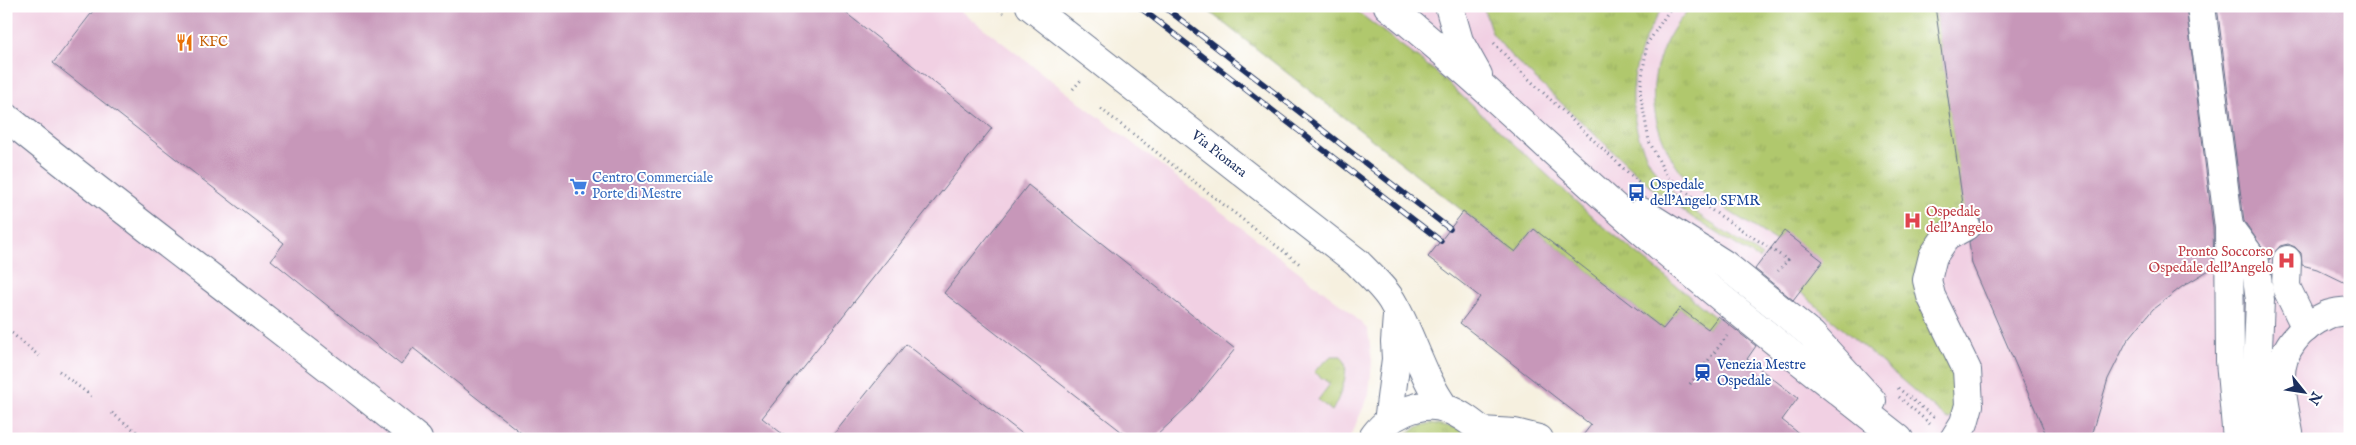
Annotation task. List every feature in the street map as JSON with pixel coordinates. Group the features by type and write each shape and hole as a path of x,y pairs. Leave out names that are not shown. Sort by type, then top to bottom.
{"street":[{"name":"Via Pionara","path":"1030,6 1357,262 1393,302 1413,341 1417,357 1426,378 1445,408"},
{"path":"1388,6 1491,94 1566,164 1650,238 1759,328 1899,439"},
{"path":"1449,6 1459,41 1470,63 1491,94"},
{"path":"2200,6 2229,227 2223,328 2237,439"},
{"path":"6,116 149,231 418,439"},
{"path":"1566,164 1724,264 1812,335 1907,439"},
{"path":"1954,439 1964,423 1969,405 1967,370 1931,296 1927,280 1933,256 1946,237 1966,226"},
{"path":"2229,227 2255,262 2260,300 2257,373 2264,439"},
{"path":"2287,260 2286,288 2306,328"},
{"path":"1380,430 1396,358 1395,342 1398,312"},
{"path":"2290,439 2280,380 2285,351 2298,334 2328,314 2347,317"},
{"path":"2223,328 2239,326 2248,331 2258,349"},
{"path":"1380,430 1406,410 1425,407 1445,408 1465,418 1487,435 1515,433 1539,439"}],"path":[{"path":"1672,6 1647,44 1640,91 1649,141 1666,175 1700,202 1788,260 1772,277"},
{"path":"1101,109 1301,265"},
{"path":"8,330 40,356"},
{"path":"1690,384 1729,335"},
{"path":"59,370 91,396"},
{"path":"112,413 142,436"}],"shaded area":[{"path":"6,6 955,6 1347,309 1368,330 1372,361 1369,395 1349,439 6,439"},
{"name":"Ospedale dell'Angelo","path":"1202,6 2350,6 2350,439 1806,439 1782,420 1798,398 1680,308 1663,329 1534,229 1463,212"}],"green space":[{"path":"1202,6 1350,6 1436,72 1597,221 1716,318 1708,329 1680,308 1663,329 1534,229 1515,252"},
{"path":"1483,6 1664,6 1651,27 1641,50 1635,73 1633,97 1635,120 1641,143 1652,165 1667,186 1677,196 1712,224 1762,256 1759,259 1693,218 1651,187 1511,56 1492,33"},
{"path":"1692,6 1935,6 1965,214 1923,258 1962,388 1952,417 1948,420 1799,291 1784,231 1776,241 1706,196 1682,174 1676,165 1666,147 1657,124 1654,88 1656,70 1669,36"},
{"path":"1331,356 1341,356 1346,368 1344,383 1332,411 1318,400 1330,384 1314,372"},
{"path":"1431,423 1457,428 1475,439 1399,439 1417,427"}],"building":[{"name":"Centro Commerciale Porte di Mestre","path":"97,6 837,6 992,128 762,418 789,439 529,439 413,348 401,365 271,260 284,243 53,63"},
{"name":"Ospedale dell'Angelo","path":"1935,6 2186,6 2213,228 2214,267 2183,286 2153,309 2127,341 2108,379 2090,439 2048,439 1972,264 1969,242 1979,234 1982,226 1980,219 1974,213 1964,211"},
{"path":"2217,6 2350,6 2350,285 2317,269 2302,265 2301,253 2295,247 2288,244 2280,246 2270,259 2244,221"},
{"path":"1028,185 1235,349 1192,402 1153,439 1131,439 944,293"},
{"path":"1463,212 1515,252 1534,229 1663,329 1680,308 1708,329 1718,316 1756,346 1747,359 1798,398 1782,420 1806,439 1580,439 1591,425 1460,323 1480,297 1428,257"},
{"path":"1784,231 1823,261 1793,300 1755,269"},
{"path":"906,344 1029,439 830,439"}],"railway":[{"path":"1138,6 1441,241"},
{"path":"1163,6 1450,229"}],"place":[{"name":"KFC","path":"185,42"},
{"name":"Centro Commerciale Porte di Mestre","path":"578,186"},
{"name":"Ospedale dell'Angelo SFMR","path":"1636,193"},
{"name":"Ospedale dell'Angelo","path":"1912,220"},
{"name":"Pronto Soccorso Ospedale dell'Angelo","path":"2287,260"},
{"name":"Venezia Mestre Ospedale","path":"1703,373"}]}
